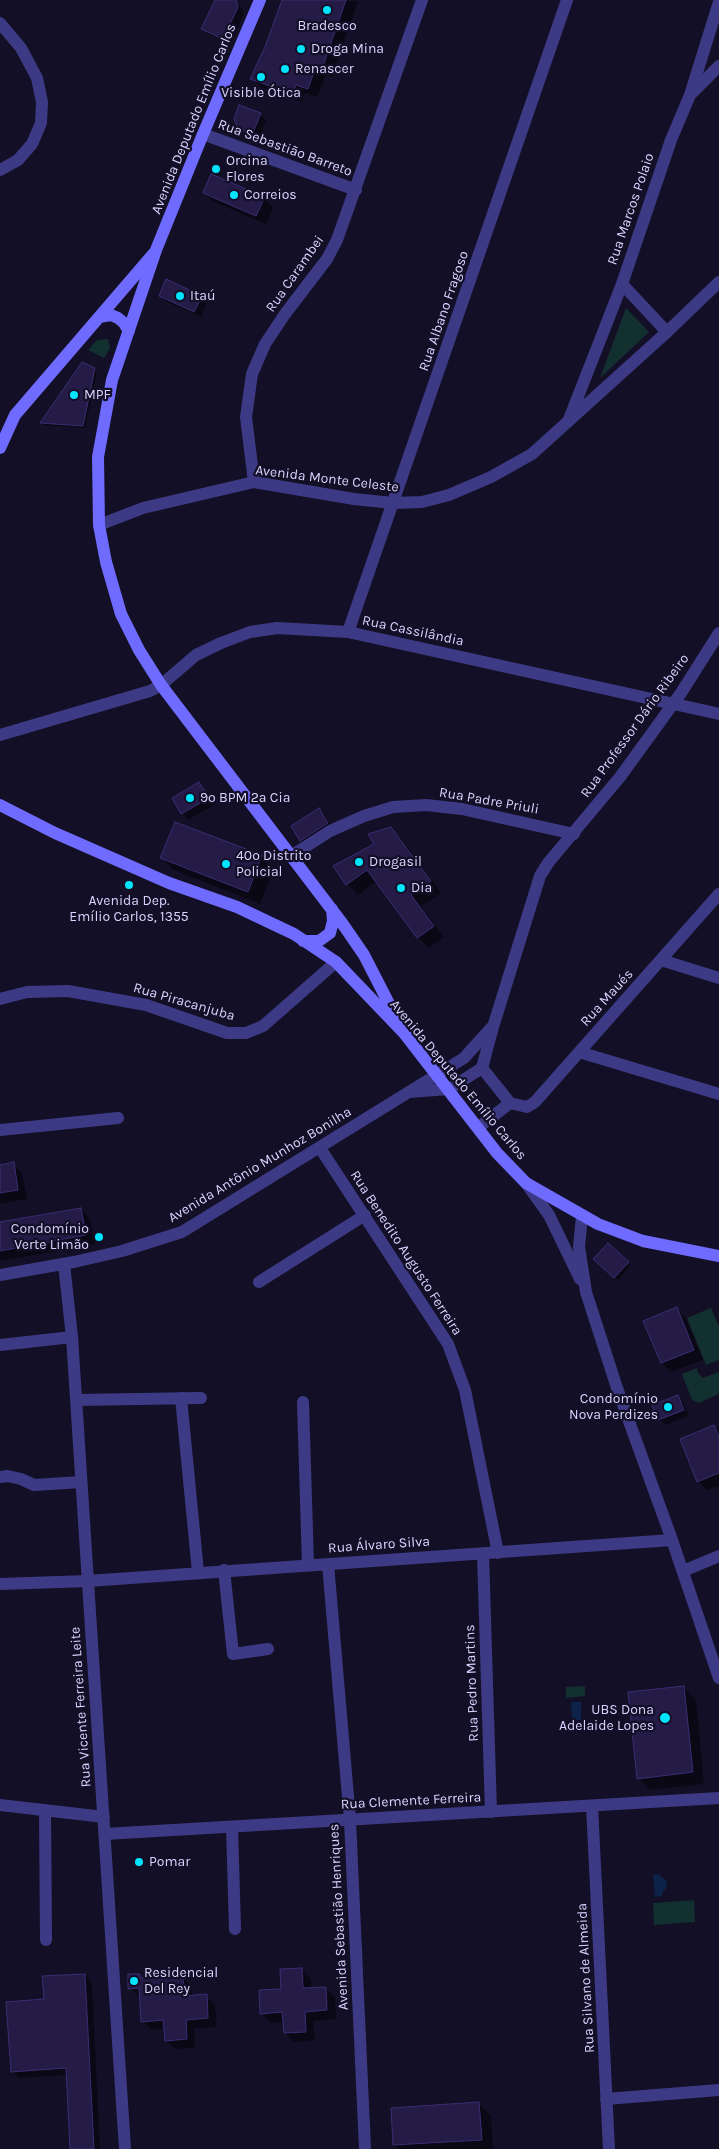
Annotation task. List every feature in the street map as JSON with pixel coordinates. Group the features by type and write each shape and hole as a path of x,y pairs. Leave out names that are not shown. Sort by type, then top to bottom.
{"main road":[{"name":"Avenida Deputado Emílio Carlos","path":"260,0 156,250 112,380 100,441 97,470 99,525 106,562 120,614 139,650 161,685 332,909 364,955 404,1034"},
{"name":"Avenida Deputado Emílio Carlos","path":"0,448 15,415 156,250"},
{"path":"99,317 110,316 118,318 129,331"},
{"name":"Avenida Deputado Emílio Carlos","path":"0,805 55,833 169,883 237,907 303,941 336,962 404,1034 479,1127 497,1153 526,1184 582,1216 643,1241 719,1256"},
{"path":"303,941 319,941 330,933 333,921 332,909"}],"street":[{"name":"Rua Carambei","path":"254,482 246,417 252,374 265,344 284,314 326,259 337,240 422,0"},
{"name":"Rua Albano Fragoso","path":"348,632 567,0"},
{"name":"Rua Marcos Polaio","path":"567,424 622,284 671,140 690,95 719,2"},
{"path":"0,23 21,48 37,78 42,102 41,123 32,144 18,160 0,170"},
{"path":"690,95 719,66"},
{"name":"Rua Sebastião Barreto","path":"203,134 356,190"},
{"name":"Avenida Monte Celeste","path":"99,525 143,508 254,482 354,499 393,503 422,502 449,495 491,477 532,454 567,424 719,282"},
{"path":"622,284 667,332"},
{"name":"Rua Cassilândia","path":"0,735 138,696 161,685 196,655 250,632 277,628 348,632 719,714"},
{"name":"Rua Professor Dário Ribeiro","path":"482,1068 493,1026 540,876 548,863 620,777 671,704 681,693 719,632"},
{"name":"Rua Padre Priuli","path":"291,856 330,831 364,816 393,807 426,805 462,809 574,834"},
{"name":"Rua Maués","path":"510,1104 526,1107 535,1102 719,894"},
{"path":"661,960 719,978"},
{"name":"Rua Piracanjuba","path":"0,999 27,992 68,991 146,1005 227,1033 246,1032 263,1026 336,962"},
{"name":"Rua Professor Dário Ribeiro","path":"437,1074 464,1058 493,1026"},
{"path":"580,1052 719,1094"},
{"path":"409,1092 449,1089 482,1068 510,1104 479,1127"},
{"name":"Avenida Antônio Munhoz Bonilha","path":"0,1274 64,1264 131,1249 182,1232 437,1074"},
{"path":"0,1130 118,1118"},
{"name":"Rua Benedito Augusto Ferreira","path":"320,1148 448,1344 465,1390 498,1553"},
{"path":"526,1184 549,1214 586,1292 617,1388 719,1675"},
{"path":"259,1282 365,1215"},
{"path":"582,1216 579,1247 586,1292"},
{"name":"Rua Vicente Ferreira Leite","path":"64,1264 72,1337 125,2149"},
{"path":"0,1345 72,1337"},
{"path":"181,1398 198,1572"},
{"path":"76,1400 201,1398"},
{"path":"303,1402 308,1565"},
{"path":"0,1477 8,1476 21,1479 34,1485 81,1482"},
{"name":"Rua Álvaro Silva","path":"0,1584 88,1580 672,1540"},
{"name":"Rua Pedro Martins","path":"483,1554 491,1812"},
{"path":"683,1571 719,1556"},
{"name":"Avenida Sebastião Henriques","path":"328,1564 350,1820 365,2149"},
{"path":"224,1570 233,1654 268,1649"},
{"name":"Rua Clemente Ferreira","path":"105,1834 719,1798"},
{"path":"0,1805 104,1817"},
{"name":"Rua Silvano de Almeida","path":"592,1806 609,2149"},
{"path":"45,1810 46,1940"},
{"path":"232,1827 235,1929"},
{"path":"606,2099 719,2090"}],"green space":[{"path":"626,308 649,332 600,378"},
{"path":"108,339 110,348 104,358 88,350 97,340"},
{"path":"711,1308 719,1327 719,1360 706,1365 687,1318"},
{"path":"697,1368 698,1373 703,1378 719,1372 719,1394 699,1403 692,1400 682,1374"},
{"path":"585,1686 585,1696 566,1698 566,1687"},
{"path":"694,1900 695,1922 654,1925 653,1903"}],"water":[{"path":"571,1702 581,1702 581,1720 572,1721"},
{"path":"660,1874 666,1880 667,1887 662,1896 655,1897 653,1875"}],"building":[{"path":"215,0 236,0 238,7 223,39 201,29"},
{"path":"282,0 346,0 322,69 316,66 308,89 296,85 293,94 250,79 265,47"},
{"path":"239,105 261,113 252,135 238,129 234,119"},
{"name":"Correios","path":"211,174 265,197 256,216 203,193"},
{"name":"Itaú","path":"166,279 202,296 194,312 159,296"},
{"name":"MPF","path":"82,362 95,368 83,426 40,423"},
{"name":"9º BPM 2ª Cia","path":"199,782 209,798 181,814 172,798"},
{"path":"319,808 328,823 300,841 291,826"},
{"path":"175,822 262,855 248,892 160,858"},
{"name":"Dia","path":"391,827 431,881 411,895 434,926 417,938 367,870 346,885 333,866 374,844 368,834"},
{"path":"14,1162 18,1190 0,1193 0,1165"},
{"path":"81,1208 86,1235 0,1251 0,1222"},
{"path":"608,1243 629,1262 614,1278 593,1259"},
{"path":"677,1307 694,1350 661,1363 643,1321"},
{"name":"Condomínio Nova Perdizes","path":"678,1395 684,1410 658,1420 652,1405"},
{"path":"714,1425 719,1437 719,1473 697,1482 680,1439"},
{"path":"684,1686 693,1772 637,1779 628,1692"},
{"path":"302,1968 303,1988 326,1987 327,2010 305,2012 306,2032 284,2033 282,2012 260,2014 259,1990 281,1989 280,1969"},
{"path":"85,1974 94,2149 70,2149 66,2068 11,2072 6,2002 44,1999 42,1976"},
{"path":"128,1974 140,1974 140,1978 183,1976 184,1996 207,1994 208,2018 186,2020 187,2039 165,2041 163,2020 141,2022 139,1988 128,1989"},
{"path":"479,2102 482,2140 393,2145 391,2108"}],"place":[{"name":"Bradesco","path":"327,10"},
{"name":"Droga Mina","path":"301,49"},
{"name":"Renascer","path":"285,69"},
{"name":"Visible Ótica","path":"261,77"},
{"name":"Orcina Flores","path":"216,169"},
{"name":"Correios","path":"234,195"},
{"name":"Itaú","path":"180,296"},
{"name":"MPF","path":"74,395"},
{"name":"9º BPM 2ª Cia","path":"190,798"},
{"name":"Drogasil","path":"359,862"},
{"name":"40º Distrito Policial","path":"226,864"},
{"name":"Avenida Dep. Emílio Carlos, 1355","path":"129,885"},
{"name":"Dia","path":"401,888"},
{"name":"Condomínio Verte Limão","path":"99,1237"},
{"name":"Condomínio Nova Perdizes","path":"668,1407"},
{"name":"UBS Dona Adelaide Lopes","path":"665,1718"},
{"name":"Pomar","path":"139,1862"},
{"name":"Residencial Del Rey","path":"134,1981"}]}
